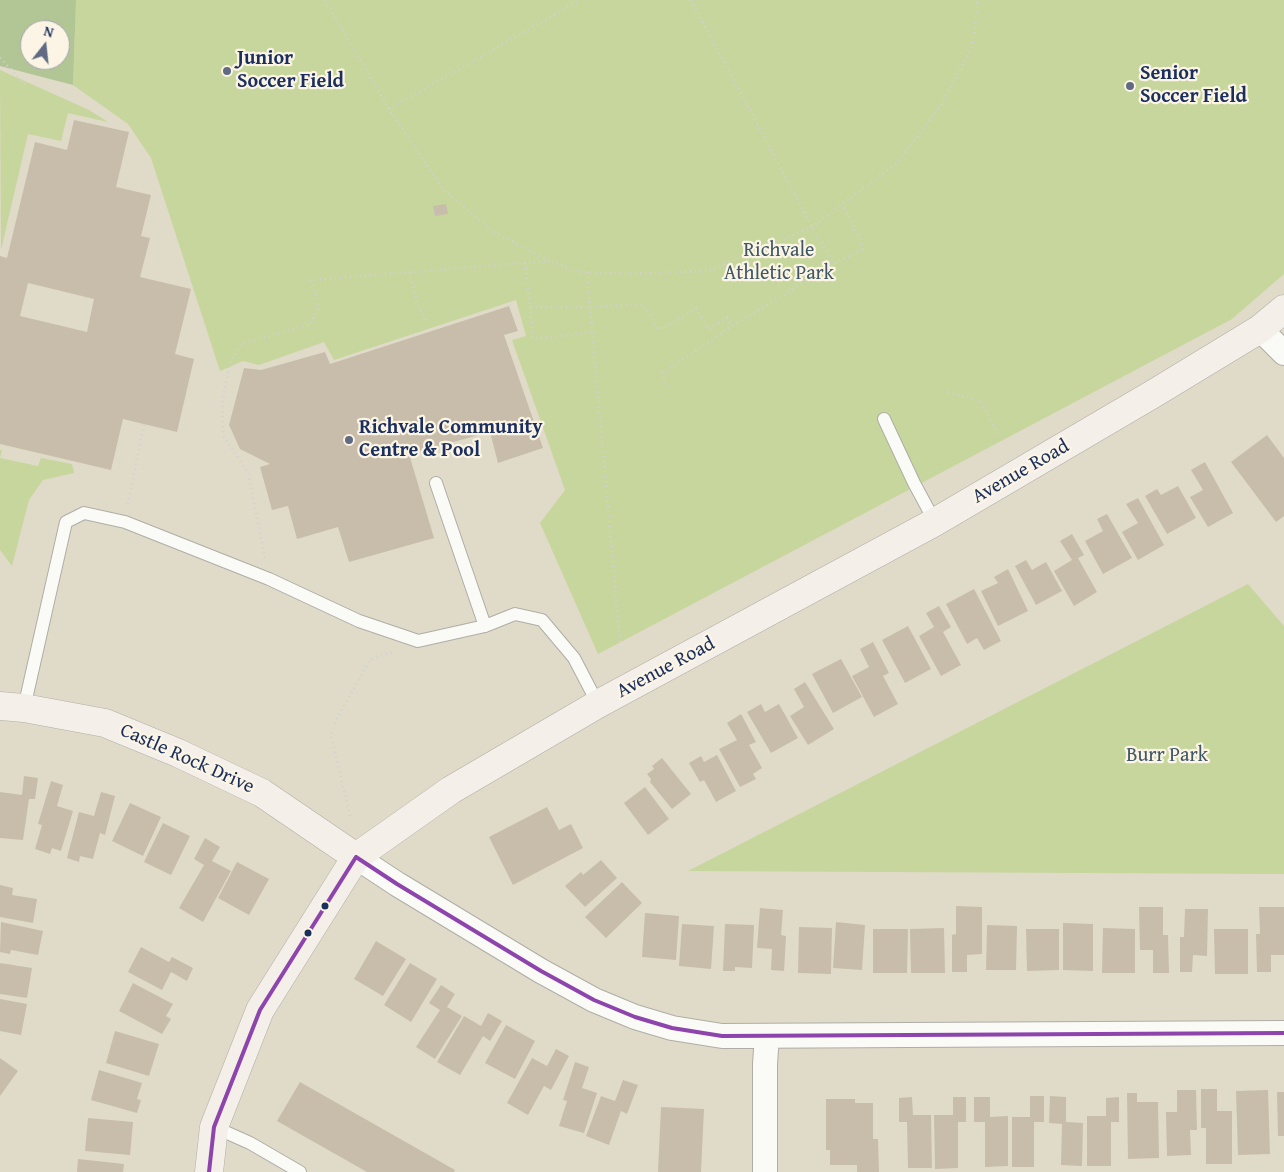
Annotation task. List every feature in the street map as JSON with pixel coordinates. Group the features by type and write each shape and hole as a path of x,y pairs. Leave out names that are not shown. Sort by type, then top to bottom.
{"street":[{"name":"Avenue Road","path":"209,1172 214,1127 260,1010 356,857 451,790 598,704 935,522 1260,329 1284,308"},
{"path":"1260,329 1284,353"},
{"name":"Castle Rock Drive","path":"12,707 105,723 178,752 262,793 356,857"},
{"path":"356,857 541,971 594,1000 635,1017 672,1028 722,1036 1284,1033"},
{"path":"765,1172 765,1064 767,1036"}],"lane":[{"path":"884,419 914,483 935,522"},
{"path":"436,483 485,626"},
{"path":"12,707 42,628 66,522 84,513 125,522 269,579 358,621 418,641 485,626 515,614 542,620 574,658 598,704"},
{"path":"214,1127 250,1143 300,1172"}],"path":[{"path":"326,0 389,109 442,189 494,232 550,261 578,272 626,274 708,271 812,227 897,163 942,103 973,45 978,0"},
{"path":"389,109 580,0"},
{"path":"691,0 812,227 834,264"},
{"path":"0,58 25,84"},
{"path":"668,387 662,373 732,326 862,249 860,238 842,204"},
{"path":"269,579 248,473 223,435 222,404 230,364 242,344 311,324 319,304 310,280 550,261"},
{"path":"525,262 533,338 593,332"},
{"path":"410,272 417,304 428,323"},
{"path":"587,272 620,642"},
{"path":"530,306 591,307 643,304 659,330 696,309 709,329 727,318 732,326"},
{"path":"948,392 981,401 999,437"},
{"path":"125,522 144,424"},
{"path":"350,816 331,736 337,718 370,660 391,653 398,634"}],"green space":[{"path":"0,0 76,0 73,85 0,66"},
{"name":"Richvale Athletic Park","path":"76,0 1284,0 1284,274 1232,319 598,654 540,523 565,490 512,340 526,336 516,300 334,360 324,342 259,365 243,361 220,371 151,158 128,124 73,85"},
{"path":"0,70 89,110 108,122 68,113 61,141 28,134 1,250"},
{"path":"0,458 38,466 41,458 72,464 74,473 43,480 29,500 12,566 0,550"},
{"name":"Burr Park","path":"1248,584 1284,626 1284,874 688,871"}],"building":[{"path":"74,120 129,132 116,187 151,195 141,236 150,238 140,277 191,289 175,354 194,359 177,432 123,419 111,470 0,444 0,256 7,258 35,142 67,150","holes":["28,283 94,299 87,332 20,316"]},
{"path":"446,204 448,214 435,216 433,206"},
{"name":"Richvale Community Centre & Pool","path":"509,306 518,331 504,335 543,448 498,463 490,432 409,454 434,538 349,562 338,527 297,539 288,506 272,510 260,467 270,464 240,449 229,425 244,368 261,370 325,352 330,364"},
{"path":"1267,435 1284,458 1284,516 1276,522 1231,462"},
{"path":"1205,462 1233,513 1208,527 1190,497 1203,490 1191,470"},
{"path":"1178,486 1196,518 1167,534 1145,496 1157,489 1161,495"},
{"path":"1138,498 1164,545 1138,560 1122,532 1138,523 1126,504"},
{"path":"1107,514 1132,558 1103,574 1085,541 1103,531 1097,519"},
{"path":"1072,534 1084,555 1078,558 1097,592 1074,606 1054,571 1072,560 1060,541"},
{"path":"1026,560 1032,570 1046,562 1062,591 1036,605 1015,566"},
{"path":"1008,569 1028,611 998,626 981,591 998,583 994,577"},
{"path":"974,589 1001,641 984,650 977,638 967,644 946,604"},
{"path":"939,606 951,627 943,632 961,665 941,676 919,636 934,627 926,613"},
{"path":"908,626 931,669 905,683 882,640"},
{"path":"873,642 889,673 883,676 898,704 874,717 852,676 869,667 860,649"},
{"path":"841,659 862,697 833,713 812,674"},
{"path":"805,682 834,729 808,745 790,716 804,707 794,689"},
{"path":"761,704 765,712 779,704 798,738 771,753 747,712"},
{"path":"741,714 756,742 749,745 762,768 753,774 756,779 740,787 719,749 737,740 727,723"},
{"path":"717,755 736,791 716,802 704,780 700,782 689,763 701,756 704,762"},
{"path":"662,758 691,794 672,809 650,782 651,779 647,774 654,769 652,766"},
{"path":"24,776 38,778 35,799 29,799 23,840 0,838 0,792 22,795"},
{"path":"51,781 63,785 57,806 73,811 61,851 52,848 50,854 35,849 42,825 38,824"},
{"path":"645,787 669,819 648,835 624,803"},
{"path":"101,792 115,796 105,835 100,833 93,859 80,856 79,862 67,858 79,812 94,816"},
{"path":"130,803 161,817 143,856 112,841"},
{"path":"547,807 559,830 571,824 583,848 513,885 489,837"},
{"path":"163,823 190,836 171,875 144,862"},
{"path":"205,838 220,847 212,861 231,871 203,922 179,908 204,865 194,859"},
{"path":"601,860 617,878 585,907 565,886 581,872 583,875"},
{"path":"237,862 269,879 249,915 218,898"},
{"path":"622,882 642,903 606,938 585,917"},
{"path":"0,885 13,888 12,895 37,899 33,923 0,917"},
{"path":"956,906 982,907 982,954 967,955 967,972 952,972 952,935 956,934"},
{"path":"1139,907 1163,907 1163,935 1168,935 1169,973 1153,973 1153,950 1140,950"},
{"path":"1259,907 1284,907 1284,955 1271,955 1271,972 1257,972 1256,934 1260,934"},
{"path":"760,908 783,910 781,935 786,936 784,971 771,970 772,949 757,948"},
{"path":"1185,909 1208,909 1207,956 1193,955 1192,972 1180,972 1180,937 1184,937"},
{"path":"645,913 679,916 676,960 642,957"},
{"path":"1,922 43,931 38,955 11,950 10,954 0,952"},
{"path":"836,922 865,925 862,970 833,968"},
{"path":"1063,923 1093,924 1093,971 1063,970"},
{"path":"682,924 714,926 711,969 679,966"},
{"path":"725,924 754,925 752,968 735,967 735,971 723,971"},
{"path":"987,925 1017,926 1016,970 986,970"},
{"path":"799,927 832,928 831,974 798,973"},
{"path":"944,928 945,973 911,973 910,929"},
{"path":"1103,928 1135,929 1135,973 1102,973"},
{"path":"873,929 908,929 907,973 873,973"},
{"path":"1026,929 1059,929 1059,970 1027,971"},
{"path":"1214,929 1248,929 1248,974 1215,974"},
{"path":"376,941 406,959 383,996 354,979"},
{"path":"141,947 169,962 172,957 193,968 187,981 171,972 162,990 128,972"},
{"path":"0,963 32,968 27,998 0,994"},
{"path":"410,963 437,979 411,1022 384,1005"},
{"path":"133,983 173,1004 166,1016 171,1019 162,1034 119,1011"},
{"path":"441,985 455,994 447,1007 462,1016 435,1059 416,1047 440,1010 429,1003"},
{"path":"0,999 27,1004 21,1035 0,1031"},
{"path":"488,1013 502,1021 490,1041 483,1036 460,1075 437,1062 464,1016 481,1026"},
{"path":"506,1025 535,1041 515,1079 485,1063"},
{"path":"115,1031 159,1044 149,1076 106,1063"},
{"path":"556,1049 569,1056 551,1090 544,1086 528,1115 507,1103 532,1058 547,1066"},
{"path":"0,1058 18,1071 0,1096"},
{"path":"575,1062 589,1067 582,1088 597,1093 584,1133 559,1126 567,1101 563,1100"},
{"path":"99,1070 142,1083 137,1099 141,1100 137,1113 91,1100"},
{"path":"623,1080 638,1085 627,1114 621,1111 609,1145 586,1136 601,1096 615,1101"},
{"path":"300,1082 455,1170 454,1172 367,1172 277,1121"},
{"path":"1201,1089 1217,1089 1217,1111 1232,1111 1232,1164 1206,1164 1206,1128 1201,1128"},
{"path":"1177,1090 1196,1090 1197,1130 1190,1130 1191,1155 1167,1156 1166,1112 1177,1112"},
{"path":"1268,1090 1270,1154 1238,1155 1236,1091"},
{"path":"1277,1092 1284,1092 1284,1136 1278,1136"},
{"path":"1127,1093 1137,1093 1137,1102 1158,1102 1159,1158 1128,1159"},
{"path":"1030,1096 1044,1096 1044,1122 1034,1122 1034,1167 1012,1167 1012,1117 1030,1117"},
{"path":"1050,1096 1066,1097 1066,1122 1083,1123 1082,1166 1061,1165 1062,1124 1049,1123"},
{"path":"912,1097 913,1115 931,1115 932,1168 908,1168 907,1122 899,1122 899,1098"},
{"path":"953,1097 966,1097 966,1122 958,1122 958,1168 935,1169 934,1115 953,1115"},
{"path":"974,1097 990,1097 990,1117 1008,1116 1008,1166 985,1167 985,1122 974,1122"},
{"path":"1119,1097 1119,1122 1111,1122 1111,1166 1087,1166 1087,1116 1106,1116 1106,1098"},
{"path":"826,1099 855,1099 855,1103 873,1103 873,1139 878,1139 879,1172 857,1172 857,1165 830,1165 830,1150 826,1150"},
{"path":"661,1107 704,1109 701,1172 658,1172"},
{"path":"88,1118 133,1122 130,1155 85,1151"},
{"path":"78,1159 124,1164 123,1172 77,1172"}],"transit line":[{"path":"356,857 541,971 594,1000 635,1017 672,1028 722,1036 1284,1033"},
{"path":"209,1172 214,1127 260,1010 356,857"}],"place":[{"name":"Junior Soccer Field","path":"227,71"},
{"name":"Senior Soccer Field","path":"1130,86"},
{"name":"Richvale Community Centre & Pool","path":"349,440"}]}
